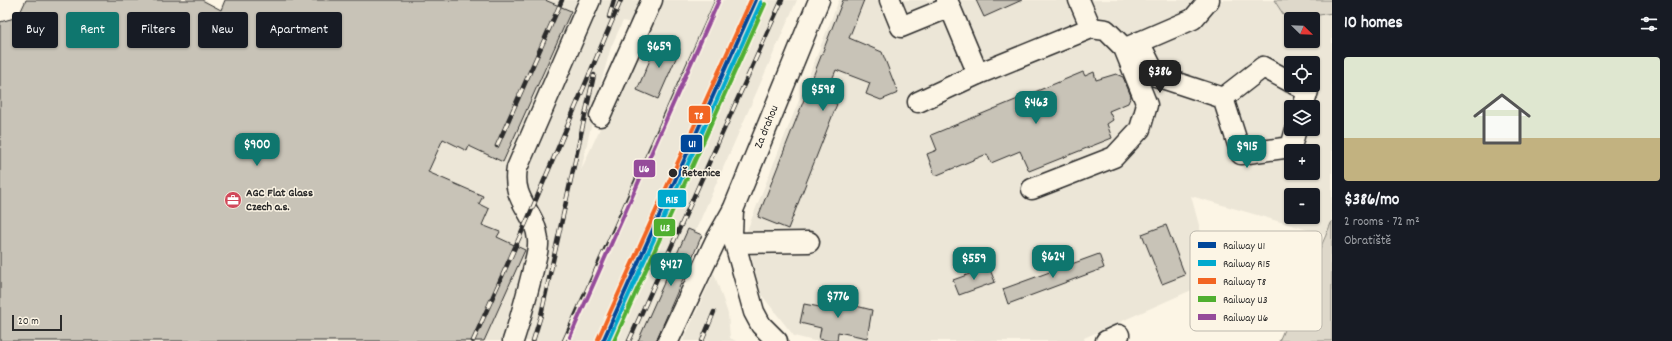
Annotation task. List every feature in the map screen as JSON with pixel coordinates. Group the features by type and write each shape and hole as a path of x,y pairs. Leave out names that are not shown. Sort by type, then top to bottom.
{"street":[{"path":"513,341 524,307 538,250 536,230 516,188 517,168 590,0"},
{"path":"600,116 652,0"},
{"name":"Za drahou","path":"733,210 819,0"},
{"path":"890,0 901,27 948,3 978,74"},
{"path":"1079,0 1091,28"},
{"path":"1132,45 1194,19 1209,0"},
{"path":"918,102 978,74 1091,28 1106,30 1132,45 1156,76 1223,98"},
{"path":"1032,189 1114,157 1140,129 1147,105 1132,45"},
{"path":"1223,98 1263,67 1284,78"},
{"path":"1223,98 1241,154 1291,147 1294,136"},
{"path":"733,210 732,233 754,312 761,324 777,341"},
{"path":"668,341 714,242 733,210"},
{"path":"735,243 809,242"}],"shaded area":[{"path":"26,0 60,0 186,12 127,12 127,48 190,48 190,12 198,13 198,48 248,48 248,12 219,12 225,0 641,0 631,23 623,21 611,47 601,82 581,170 659,0 797,0 647,341 0,341 0,22 12,20 12,48 58,48 58,12 20,12"},
{"path":"839,0 1274,0 1284,15 1284,48 1320,48 1320,15 1332,13 1332,221 1326,235 1322,234 1322,231 1312,231 1288,224 1320,224 1320,188 1284,188 1284,223 1191,196 1201,231 1190,231 1190,291 1084,338 1085,341 814,341 794,336 760,293 746,233"},
{"path":"1274,0 1332,0 1332,13 1320,15 1320,12 1284,12 1284,15"},
{"path":"1332,221 1332,341 1279,341 1283,331 1322,331 1322,244"},
{"path":"714,273 728,314 730,338 736,341 683,341"}],"building":[{"path":"26,0 202,0 221,10 225,0 545,0 571,11 503,162 469,146 467,151 443,139 428,172 483,196 479,204 489,209 482,225 500,232 497,237 525,250 484,341 0,341 0,22 12,19 12,48 58,48 58,12 20,12"},
{"path":"843,0 864,0 849,38 882,52 898,93 881,100 866,94 870,83 836,70 824,99 837,104 788,229 758,217"},
{"path":"976,0 1022,0 984,17"},
{"path":"659,39 680,49 658,99 637,90"},
{"path":"1083,72 1085,76 1094,72 1096,80 1116,74 1123,77 1131,96 1128,103 1109,111 1113,120 1107,124 1112,138 1029,171 1020,151 991,163 987,154 935,176 927,154 937,150 931,135"},
{"path":"1166,225 1185,275 1162,284 1142,234"},
{"path":"688,229 702,235 656,341 638,341"},
{"path":"1099,254 1104,268 1008,304 1003,289"},
{"path":"989,267 995,282 959,295 953,280"},
{"path":"831,297 856,303 856,306 872,310 867,338 838,332 837,341 819,339 821,328 800,323 804,304 825,308 827,300 830,301"}],"railway":[{"path":"497,146 562,0"},
{"path":"609,17 614,0"},
{"path":"473,341 529,216 621,0"},
{"path":"564,341 717,0"},
{"path":"629,341 782,0"},
{"path":"533,341 541,315 594,75"},
{"path":"702,341 714,312"}],"rail line":[{"name":"U6","path":"570,337 719,0"},
{"name":"T8","path":"598,339 751,0"},
{"name":"U1","path":"603,341 756,0"},
{"name":"R15","path":"608,341 761,2"},
{"name":"U3","path":"614,341 765,4"}],"place":[{"name":"Řetenice","path":"673,173"},
{"name":"AGC Flat Glass Czech a.s.","path":"233,200"}]}
